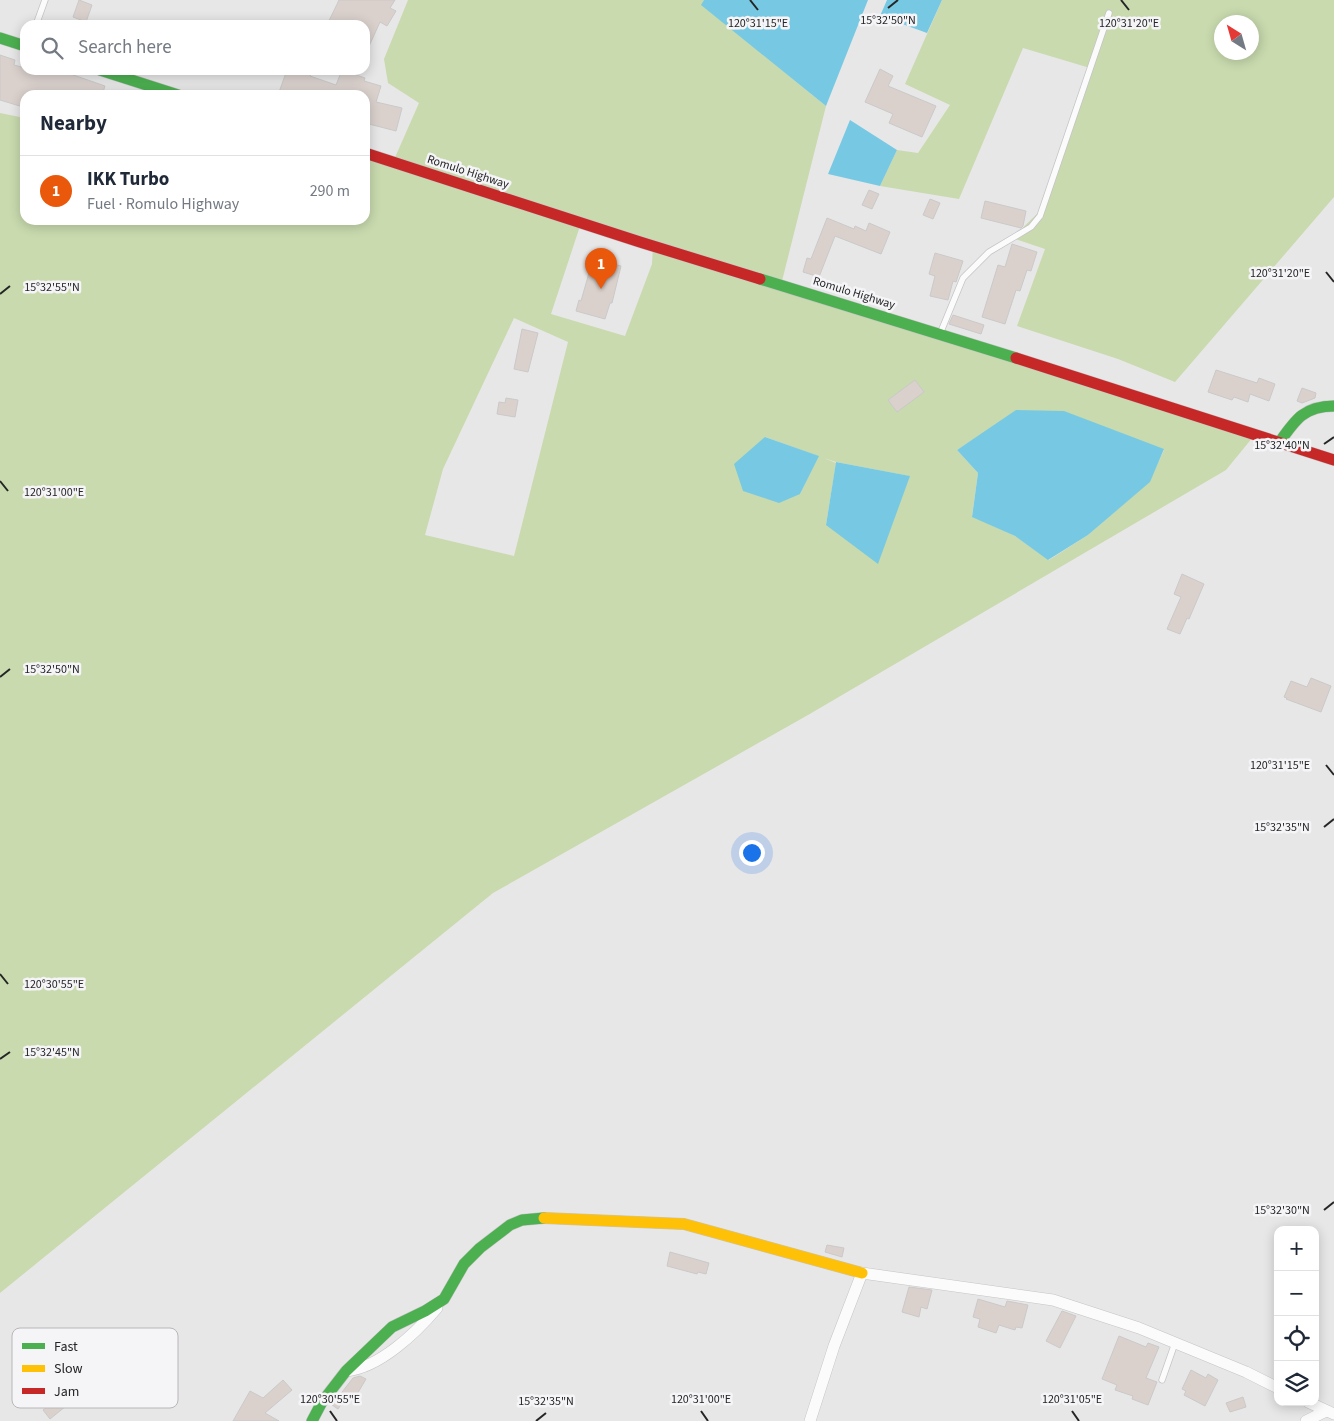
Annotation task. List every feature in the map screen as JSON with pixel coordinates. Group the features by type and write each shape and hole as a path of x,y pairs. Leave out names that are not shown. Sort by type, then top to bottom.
{"main road":[{"path":"0,38 20,44"},
{"path":"116,75 162,90"},
{"name":"Romulo Highway","path":"370,155 646,244 940,334 1334,460"},
{"path":"1279,443 1296,418 1320,405 1334,406"},
{"path":"312,1421 322,1402 346,1370 392,1327 425,1311 444,1299 468,1258 510,1226 522,1220 684,1224 862,1273"}],"street":[{"path":"810,1421 834,1346 862,1273 1053,1300 1139,1328 1246,1372 1274,1386"},
{"path":"346,1370 367,1366 392,1350 423,1324 444,1299"},
{"path":"1316,1406 1330,1413"},
{"path":"1306,1421 1330,1413"}],"lane":[{"path":"38,20 45,0"},
{"path":"940,334 963,278 989,252 1031,227 1040,216 1110,13"},
{"path":"1162,1380 1175,1343"}],"green space":[{"path":"408,0 704,0 702,5 826,106 781,285 1253,437 1226,470 808,715 493,893 0,1293 0,113 20,117 20,225 370,225 370,155 393,162 419,103 388,83 384,59","holes":["581,223 653,246 652,264 625,336 551,314","514,318 568,342 514,556 425,535 443,469","980,435 1164,450 1149,482 1088,535 1049,560 1015,536 972,516 978,473 957,450","765,437 818,456 800,494","824,458 909,476 826,525 836,463"]},
{"path":"942,0 1334,0 1334,197 1175,382 1118,359 1017,326 1045,249 1012,238 1041,210 1090,68 1023,48 959,199 880,186 897,150 918,153 950,105 905,84"}],"water":[{"path":"704,0 868,0 826,106 701,5"},
{"path":"887,0 942,0 927,33 880,16"},
{"path":"850,120 897,150 880,186 828,174"},
{"path":"1016,410 1064,411 1164,449 1150,482 1088,535 1048,560 1015,536 972,517 978,473 957,450"},
{"path":"765,437 819,456 800,494 779,503 743,491 734,464"},
{"path":"836,462 910,476 878,564 826,525"}],"building":[{"path":"79,0 92,5 87,20 73,17"},
{"path":"339,0 395,0 390,8 396,11 387,26 380,22 370,44 370,20 329,20"},
{"path":"0,55 15,60 14,65 20,67 20,75 73,75 105,86 104,90 20,90 20,106 0,100"},
{"path":"880,69 893,76 888,86 936,106 922,137 889,123 893,114 865,102"},
{"path":"285,75 310,75 336,85 340,75 356,75 365,78 364,81 381,86 376,102 402,108 396,131 370,124 370,90 280,90"},
{"path":"869,190 879,194 872,209 862,205"},
{"path":"930,199 940,203 933,219 923,215"},
{"path":"985,201 1026,211 1023,226 1021,228 981,218"},
{"path":"827,218 854,229 855,226 866,231 869,223 890,232 881,254 835,236 819,277 803,272 807,258 811,259"},
{"path":"1012,244 1037,252 1031,271 1027,270 1020,291 1016,290 1005,324 982,317 998,265 1005,267"},
{"path":"935,253 963,261 956,282 953,281 948,300 930,296 935,276 929,274"},
{"path":"593,259 621,266 612,303 610,303 605,319 576,311 579,300 581,301"},
{"path":"953,315 984,325 981,334 949,324"},
{"path":"522,329 538,333 528,372 514,369"},
{"path":"1216,370 1257,383 1259,378 1275,384 1269,401 1250,394 1248,402 1234,397 1232,400 1208,392"},
{"path":"915,380 924,392 897,412 888,400"},
{"path":"1302,388 1316,393 1315,398 1302,403 1297,401"},
{"path":"506,398 518,400 515,417 497,414 499,402 505,403"},
{"path":"1182,574 1204,584 1189,619 1187,618 1180,634 1167,629 1181,597 1174,594"},
{"path":"1311,678 1331,686 1321,712 1284,697 1291,681 1307,687"},
{"path":"827,1245 844,1248 842,1257 825,1252"},
{"path":"670,1252 709,1263 706,1274 698,1272 697,1274 667,1266"},
{"path":"909,1287 932,1290 927,1309 921,1307 919,1317 902,1312"},
{"path":"978,1299 1005,1307 1007,1301 1028,1305 1022,1328 1016,1327 1015,1330 999,1325 996,1333 978,1327 980,1319 973,1317"},
{"path":"1062,1311 1076,1316 1060,1348 1046,1341"},
{"path":"1119,1336 1146,1347 1148,1343 1159,1347 1146,1378 1157,1382 1148,1405 1132,1399 1133,1396 1115,1390 1117,1385 1102,1379"},
{"path":"1191,1370 1206,1378 1208,1374 1218,1380 1205,1406 1184,1395 1186,1391 1182,1389"},
{"path":"360,1376 366,1379 353,1401 346,1397 338,1409 332,1405 353,1378"},
{"path":"283,1380 292,1390 265,1413 279,1421 233,1421 250,1391 263,1398"},
{"path":"1243,1397 1246,1407 1230,1412 1226,1403"},
{"path":"46,1408 64,1408 50,1419 43,1410"}],"traffic: fast":[{"path":"0,38 20,44"},
{"path":"116,75 162,90"},
{"path":"760,279 1016,358"},
{"path":"1279,443 1301,416 1315,409 1334,406"},
{"path":"312,1421 322,1402 346,1371 392,1327 425,1311 444,1299 464,1264 480,1248 510,1225 522,1220 544,1218"}],"traffic: slow":[{"path":"544,1218 684,1224 862,1273"}],"traffic: jam":[{"path":"370,155 760,279"},
{"path":"1016,358 1334,460"}],"place":[{"name":"IKK Turbo","path":"601,289"}]}
